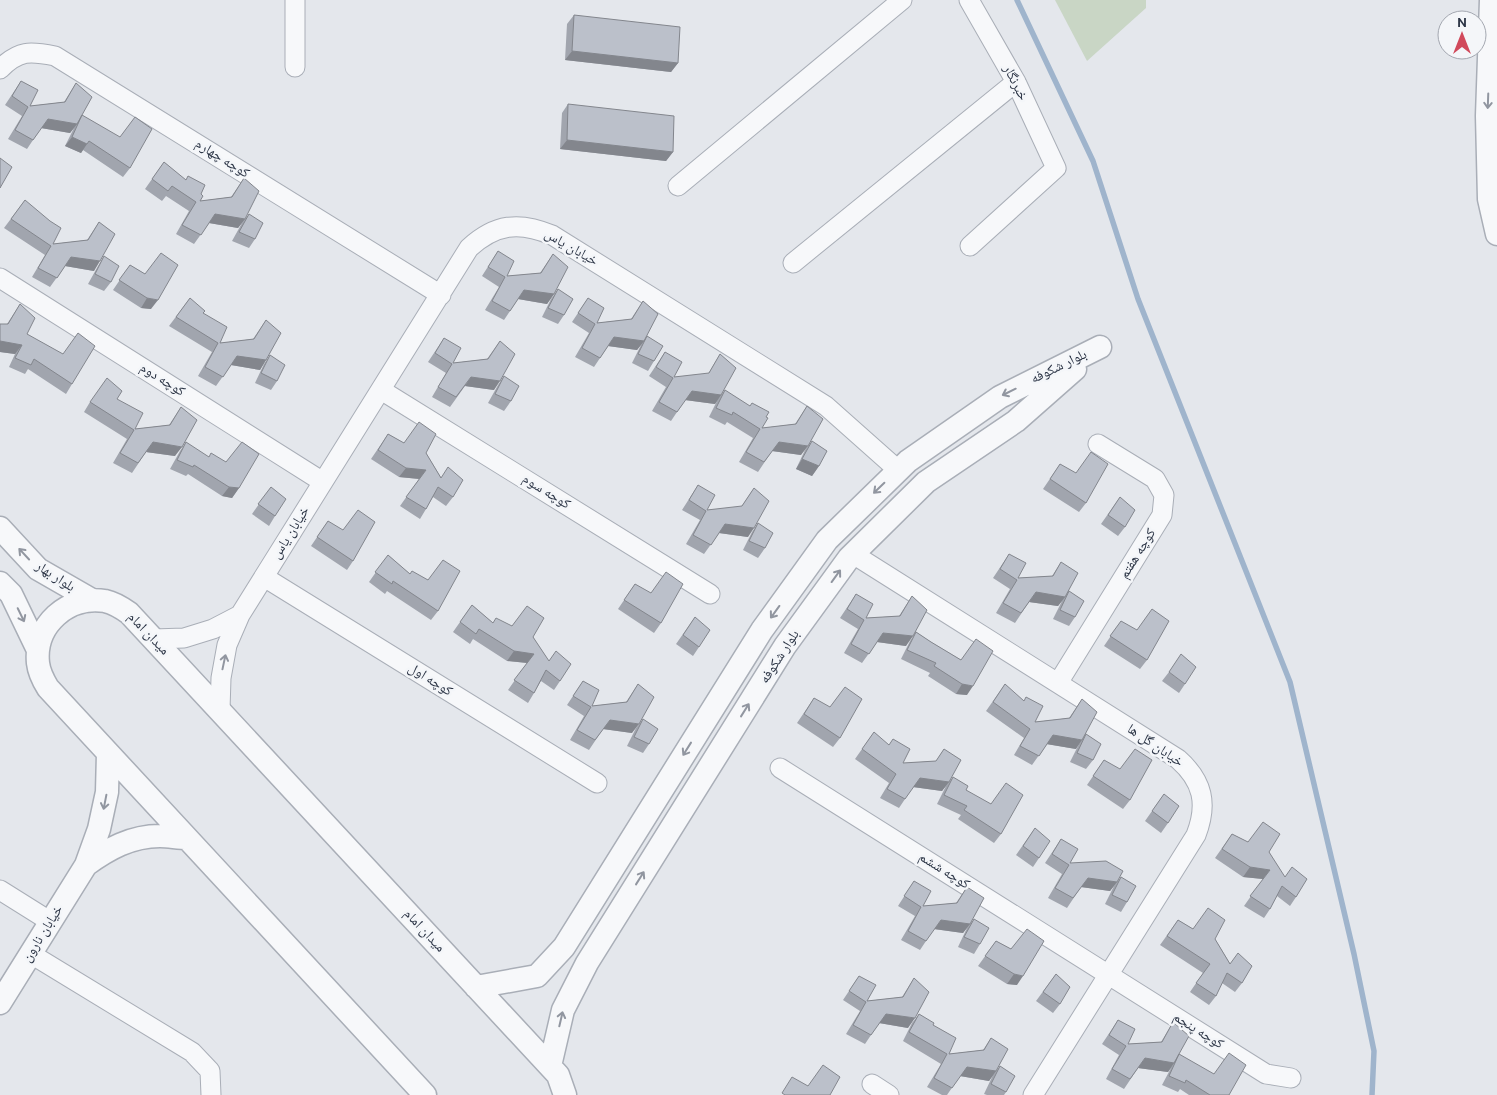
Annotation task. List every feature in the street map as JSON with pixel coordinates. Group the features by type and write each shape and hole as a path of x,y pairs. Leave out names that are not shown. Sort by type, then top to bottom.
{"street":[{"path":"294,0 295,67"},
{"path":"678,186 902,0"},
{"name":"خبرنگار","path":"969,0 1016,82 1056,168 970,246"},
{"path":"1491,0 1488,116 1489,199 1497,234"},
{"name":"کوچه چهارم","path":"0,69 11,58 32,52 55,56 440,295"},
{"path":"793,263 1016,82"},
{"name":"خیابان یاس","path":"220,710 221,678 228,645 240,615 468,248 480,238 493,231 508,226 523,226 538,229 552,235 826,406 898,470"},
{"name":"کوچه دوم","path":"0,278 323,482"},
{"path":"0,282 323,482"},
{"name":"بلوار شکوفه","path":"476,987 537,976 564,947 762,630 827,540 908,460 1000,397 1100,347 1016,420 926,482 853,554 785,646 587,963 563,1010 550,1066"},
{"name":"کوچه سوم","path":"381,390 710,594"},
{"name":"کوچه هفتم","path":"1058,683 1162,516 1164,494 1155,479 1098,444"},
{"name":"بلوار بهار","path":"0,528 38,569 92,600"},
{"name":"خیابان گل ها","path":"853,554 1178,759 1188,768 1202,794 1201,822 1196,835 1033,1095"},
{"name":"کوچه اول","path":"264,577 597,783"},
{"path":"0,583 11,594 38,650"},
{"path":"92,600 73,605 56,615 44,631 38,650 38,664 41,676 48,688 425,1095"},
{"name":"میدان امام","path":"92,600 106,601 130,613 550,1066 558,1075 565,1095"},
{"path":"154,639 184,638 213,630 240,615"},
{"path":"86,865 100,829 107,792 108,753"},
{"name":"کوچه ششم","path":"780,768 1108,974"},
{"path":"86,865 108,850 133,839 160,836 187,838"},
{"name":"خیابان نارون","path":"0,1003 86,865"},
{"path":"0,890 51,922"},
{"path":"31,954 192,1052 210,1070 211,1095"},
{"name":"کوچه پنجم","path":"1108,974 1266,1074 1291,1078"},
{"path":"872,1084 889,1095"}],"green space":[{"path":"1055,0 1146,0 1146,8 1087,61"}],"building":[{"path":"574,15 680,27 678,63 572,51"},
{"path":"21,81 38,90 30,106 65,102 76,83 92,97 77,124 48,119 33,140 15,130 28,107 12,96"},
{"path":"568,104 674,116 673,152 567,140"},
{"path":"82,115 120,137 135,117 152,129 130,168 89,141 87,144 72,137"},
{"path":"0,158 12,167 0,188"},
{"path":"164,162 186,180 188,176 205,185 200,201 232,197 244,178 259,191 245,219 215,214 201,235 182,225 196,202 172,186 168,191 152,179"},
{"path":"25,200 61,228 53,244 88,240 99,222 115,234 100,261 71,257 57,278 38,268 51,246 11,219"},
{"path":"249,214 263,223 255,239 239,232"},
{"path":"498,251 514,261 507,276 541,273 553,254 568,267 554,294 524,290 510,311 492,301 505,277 488,267"},
{"path":"161,253 178,265 158,300 147,298 119,280 130,265 145,274"},
{"path":"104,256 119,266 111,282 95,274"},
{"path":"558,289 573,299 564,315 548,308"},
{"path":"190,298 205,311 203,313 227,327 220,343 254,339 266,320 281,333 266,360 237,356 223,377 205,367 218,343 176,317"},
{"path":"588,298 604,308 597,323 632,319 643,301 658,314 644,341 614,337 600,358 582,348 595,324 578,313"},
{"path":"20,304 35,318 27,334 63,354 78,333 95,346 72,384 34,359 31,365 15,358 22,345 0,341 0,324 8,324"},
{"path":"647,336 663,346 654,361 638,354"},
{"path":"444,338 461,348 453,363 488,359 500,341 515,354 500,381 471,377 456,397 438,387 452,364 435,353"},
{"path":"665,352 682,362 674,377 709,373 720,354 736,368 721,395 692,391 677,412 659,402 673,378 656,367"},
{"path":"270,355 285,365 277,381 261,373"},
{"path":"504,376 519,386 511,401 495,394"},
{"path":"107,378 122,391 117,399 143,413 135,429 170,425 181,407 197,420 182,447 153,442 138,463 120,453 134,430 90,402"},
{"path":"725,390 750,406 752,403 769,412 762,428 796,424 807,406 823,419 808,446 779,442 764,462 746,452 760,429 733,412 732,415 716,408"},
{"path":"419,422 436,434 426,453 441,478 448,467 463,480 453,497 438,487 426,509 406,497 426,470 406,468 378,450 388,434 404,443"},
{"path":"812,441 827,451 819,466 802,459"},
{"path":"186,442 209,457 211,453 226,462 242,442 259,454 239,488 229,487 194,465 193,467 177,460"},
{"path":"1091,452 1108,464 1086,503 1050,479 1060,464 1076,473"},
{"path":"698,485 715,495 707,510 742,506 754,488 769,501 754,528 725,524 711,545 693,535 706,511 689,500"},
{"path":"271,487 286,499 275,516 258,504"},
{"path":"1120,497 1135,510 1125,527 1108,515"},
{"path":"358,510 375,522 353,561 317,537 328,521 343,530"},
{"path":"758,523 773,533 765,548 749,541"},
{"path":"1009,554 1026,563 1018,578 1053,576 1061,562 1078,573 1065,597 1036,592 1021,613 1003,603 1017,580 1000,569"},
{"path":"388,555 410,574 412,571 428,580 443,560 460,571 438,611 393,581 392,584 375,572"},
{"path":"666,572 683,584 661,623 624,600 635,584 651,593"},
{"path":"1069,591 1084,601 1075,617 1060,610"},
{"path":"856,594 873,604 866,618 900,616 912,596 927,610 913,636 883,633 869,654 851,644 864,620 847,609"},
{"path":"472,605 493,623 496,618 512,626 527,606 544,618 533,637 549,661 556,651 571,664 560,681 546,670 534,693 514,680 534,654 514,651 479,629 476,634 460,622"},
{"path":"1152,609 1169,621 1147,660 1110,636 1121,621 1137,630"},
{"path":"695,617 710,630 699,647 683,635"},
{"path":"916,632 961,660 976,639 993,651 973,686 962,684 934,666 936,663 907,650"},
{"path":"1181,654 1196,667 1185,684 1169,672"},
{"path":"583,681 599,690 592,706 627,702 638,684 654,697 639,724 610,720 595,740 577,730 591,707 573,696"},
{"path":"1005,684 1024,701 1026,697 1043,706 1035,722 1070,718 1082,699 1097,712 1082,740 1053,735 1039,756 1020,746 1030,729 993,702"},
{"path":"845,687 862,699 840,738 804,714 814,698 830,707"},
{"path":"643,719 658,729 649,744 634,737"},
{"path":"874,732 889,745 893,739 910,749 903,763 936,761 944,749 961,760 949,782 920,778 905,799 887,789 896,774 862,749"},
{"path":"1086,734 1101,744 1093,760 1077,753"},
{"path":"1135,749 1152,760 1130,800 1093,776 1104,760 1120,769"},
{"path":"953,777 968,786 966,790 991,804 1006,783 1023,795 1001,834 964,810 967,806 944,795"},
{"path":"1164,794 1179,806 1168,823 1152,811"},
{"path":"1263,822 1280,834 1269,852 1285,877 1292,867 1307,879 1296,897 1282,886 1270,909 1250,896 1270,870 1250,867 1222,849 1232,834 1248,842"},
{"path":"1035,828 1050,841 1039,858 1023,846"},
{"path":"1061,839 1078,849 1070,863 1106,861 1123,871 1117,882 1088,878 1073,898 1055,888 1069,865 1052,854"},
{"path":"1121,877 1136,886 1127,902 1112,895"},
{"path":"914,881 931,891 923,906 957,903 967,887 984,898 970,924 941,920 926,941 908,931 921,907 904,896"},
{"path":"1208,908 1225,920 1215,939 1230,964 1238,953 1252,966 1242,983 1227,973 1216,996 1196,983 1210,964 1167,936 1178,920 1193,929"},
{"path":"974,919 989,928 980,944 964,937"},
{"path":"1027,929 1044,941 1023,976 1014,974 985,956 996,941 1011,949"},
{"path":"1056,974 1070,987 1060,1004 1043,992"},
{"path":"859,976 876,985 867,1001 903,997 914,978 929,992 915,1018 886,1014 871,1035 853,1025 866,1002 849,991"},
{"path":"919,1014 934,1023 933,1025 956,1038 949,1054 984,1050 991,1038 1008,1049 996,1071 967,1067 952,1088 934,1078 947,1054 909,1032"},
{"path":"1118,1020 1135,1029 1128,1044 1162,1042 1173,1022 1189,1036 1174,1063 1145,1058 1130,1079 1112,1069 1126,1046 1109,1035"},
{"path":"1229,1053 1246,1065 1229,1095 1210,1095 1186,1080 1185,1083 1169,1076 1179,1054 1214,1074"},
{"path":"823,1065 840,1077 830,1095 785,1095 782,1093 792,1077 808,1086"},
{"path":"1000,1066 1015,1076 1006,1092 991,1084"}],"waterway":[{"path":"1017,0 1093,161 1138,299 1290,682 1354,954 1374,1051 1372,1095"}]}
